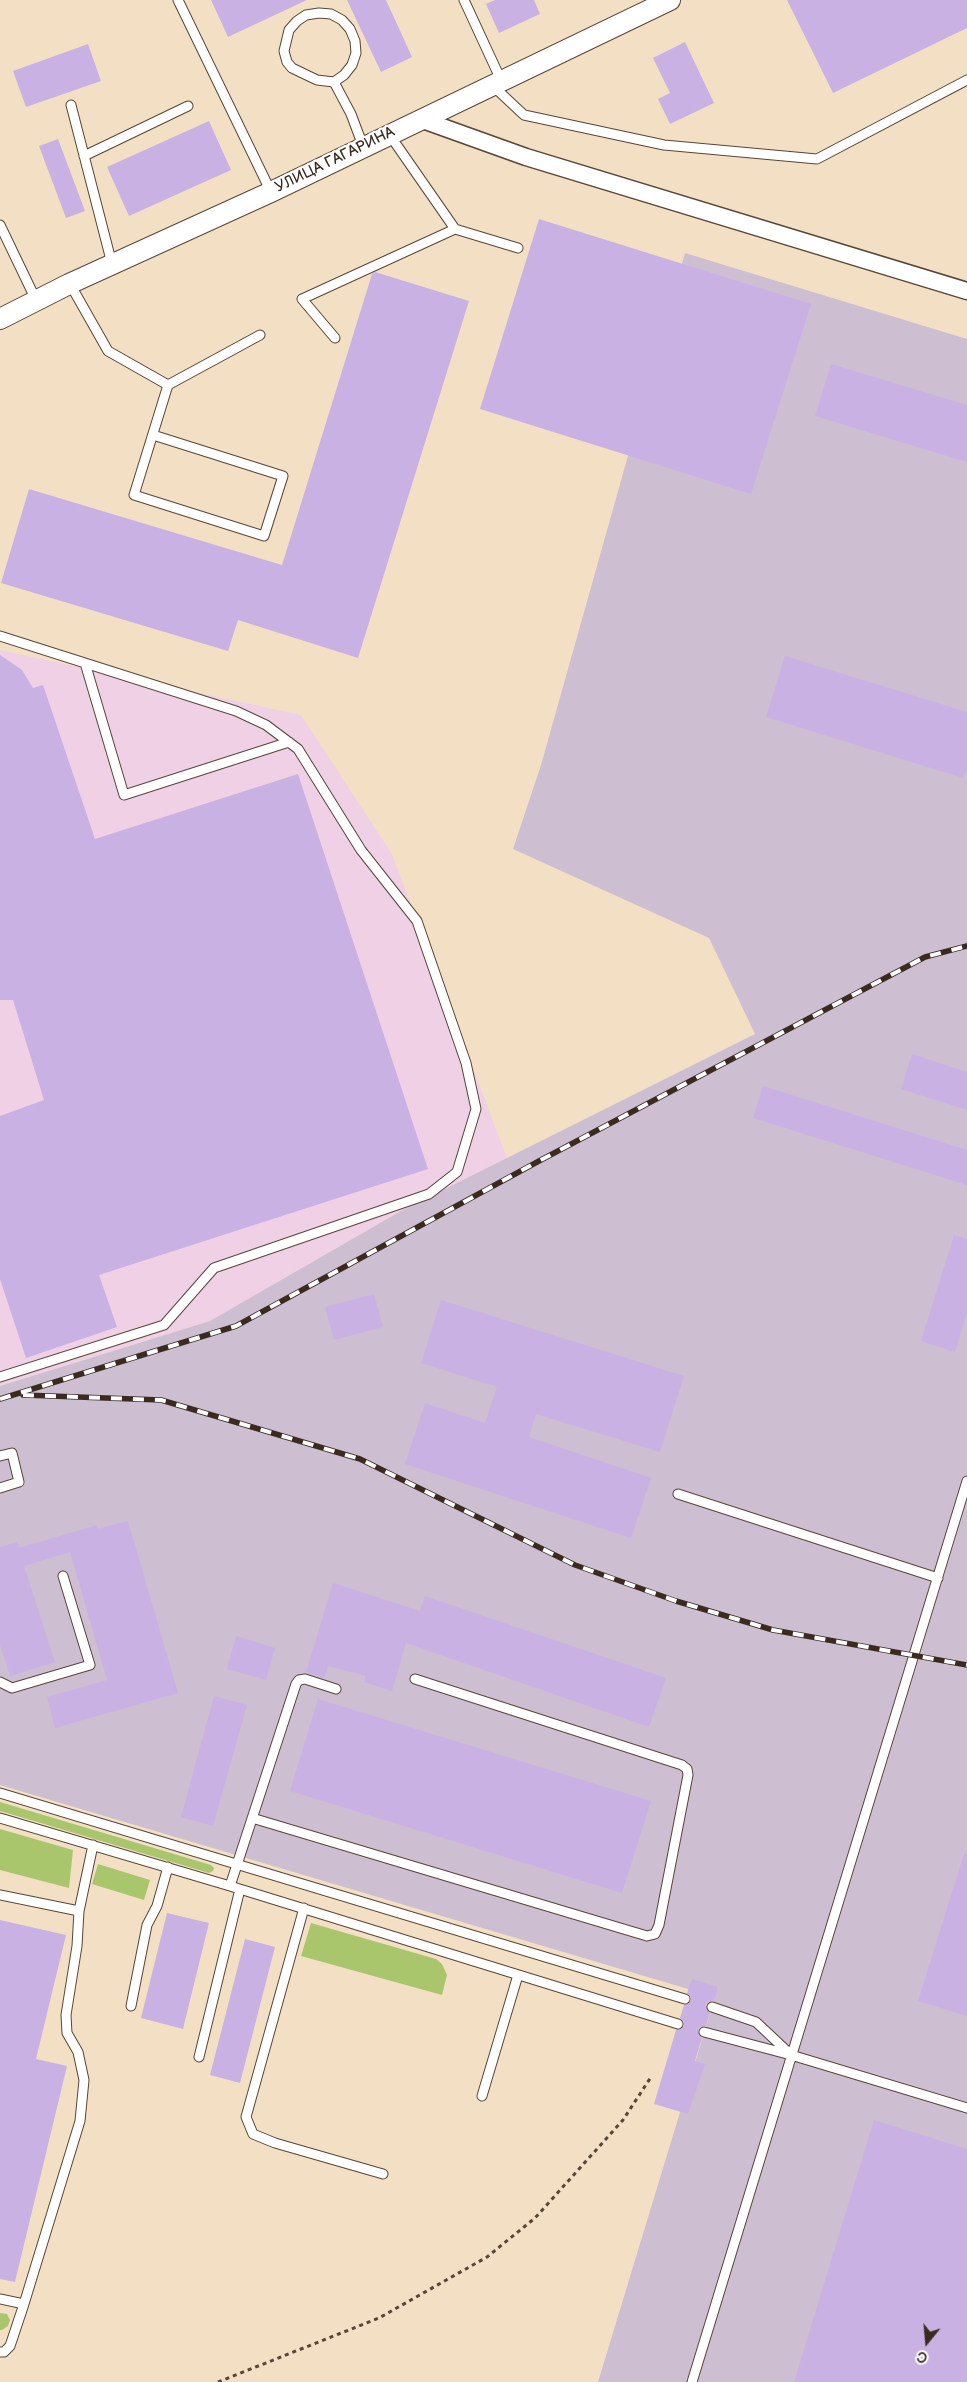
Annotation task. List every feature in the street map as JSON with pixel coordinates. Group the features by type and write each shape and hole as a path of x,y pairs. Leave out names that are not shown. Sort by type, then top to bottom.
{"street":[{"name":"УЛИЦА ГАГАРИНА","path":"0,319 112,264 271,192 363,146 670,0"},
{"path":"420,119 526,157 967,291"}],"lane":[{"path":"178,0 271,192"},
{"path":"464,0 497,82 524,115 664,145 817,159 967,80"},
{"path":"331,14 342,20 353,35 356,53 352,65 344,75 334,82 317,80 292,68 286,62 284,51 289,30 306,15 331,14"},
{"path":"334,82 351,114 363,146"},
{"path":"71,105 112,264"},
{"path":"84,156 188,106"},
{"path":"389,134 455,229 518,248"},
{"path":"0,225 36,301"},
{"path":"335,338 302,299 455,229"},
{"path":"70,284 108,351 168,385"},
{"path":"153,435 283,476 264,536 134,495 168,385 260,335"},
{"path":"0,636 236,711 266,725 298,749 361,850 416,921 466,1063 476,1109 457,1172 428,1194 214,1268 164,1325 0,1377"},
{"path":"85,663 124,795 289,742"},
{"path":"0,1456 12,1453 20,1482 0,1488"},
{"path":"692,2382 967,1481"},
{"path":"678,1494 938,1578"},
{"path":"0,1682 12,1688 90,1665 63,1576"},
{"path":"230,1886 296,1684 299,1680 305,1679 336,1689"},
{"path":"252,1818 647,1936 655,1934 659,1925 688,1775 687,1769 682,1765 416,1679"},
{"path":"0,1793 685,1999"},
{"path":"0,1818 304,1908 678,2024"},
{"path":"0,2352 4,2352 10,2346 80,2121 84,2080 78,2052 67,2034 66,2015 77,1946 79,1911 93,1846"},
{"path":"131,2006 147,1925 157,1906 168,1868"},
{"path":"199,2056 240,1889"},
{"path":"0,1895 79,1911"},
{"path":"304,1908 246,2116 253,2134 384,2174"},
{"path":"482,2096 518,1974"},
{"path":"712,2007 756,2022 791,2055"},
{"path":"704,2032 791,2055 967,2108"},
{"path":"0,2299 24,2304"}],"path":[{"path":"218,2382 379,2318 487,2257 535,2218 623,2120 651,2077"}],"shaded area":[{"path":"685,253 967,339 967,2382 598,2382 715,1997 0,1785 0,1386 210,1321 401,1211 755,1034 709,938 513,849 541,765"},
{"path":"0,650 301,715 392,854 507,1158 210,1321 0,1386"}],"green space":[{"path":"0,1802 211,1865 214,1868 209,1873 0,1811"},
{"path":"0,1829 73,1850 69,1888 0,1870"},
{"path":"98,1864 150,1880 144,1900 92,1884"},
{"path":"311,1923 436,1959 442,1964 447,1975 442,1995 301,1956"},
{"path":"0,2313 7,2314 10,2320 8,2326 2,2330 0,2330"}],"building":[{"path":"211,0 307,0 228,37"},
{"path":"347,0 386,0 412,57 381,72"},
{"path":"495,0 534,0 540,14 499,33 486,4"},
{"path":"787,0 967,0 967,28 833,93"},
{"path":"685,42 714,103 670,124 658,99 670,93 653,58"},
{"path":"88,44 101,81 26,107 13,71"},
{"path":"209,121 231,170 129,216 107,167"},
{"path":"58,139 85,211 66,218 39,146"},
{"path":"539,219 811,304 751,494 480,409"},
{"path":"375,272 469,301 358,658 238,620 228,651 1,583 29,489 282,565 372,274"},
{"path":"831,364 967,405 967,462 815,416"},
{"path":"0,655 22,670 33,688 43,685 95,839 298,774 428,1169 99,1275 117,1327 26,1358 0,1279 0,1116 44,1100 13,1000 0,1000"},
{"path":"785,656 967,712 967,767 963,778 766,717"},
{"path":"912,1054 967,1072 967,1110 901,1089"},
{"path":"763,1086 967,1150 967,1185 753,1118"},
{"path":"954,1235 967,1239 967,1312 955,1352 921,1341"},
{"path":"374,1294 383,1327 334,1340 325,1307"},
{"path":"441,1300 684,1376 660,1452 536,1414 529,1437 651,1478 631,1538 405,1464 425,1403 485,1423 497,1387 421,1363"},
{"path":"128,1521 178,1693 55,1728 47,1697 107,1680 70,1552 24,1566 55,1662 10,1676 0,1645 0,1547 17,1542 19,1548 97,1525 98,1529"},
{"path":"333,1583 420,1611 425,1596 666,1678 649,1727 406,1643 392,1691 364,1682 366,1676 328,1666 324,1678 306,1672"},
{"path":"236,1636 275,1648 266,1680 227,1669"},
{"path":"214,1696 247,1705 213,1826 181,1817"},
{"path":"318,1699 651,1801 622,1893 290,1791"},
{"path":"964,1854 967,1854 967,2016 918,2001"},
{"path":"167,1913 209,1923 183,2029 141,2018"},
{"path":"0,1920 66,1935 36,2059 67,2066 15,2282 0,2279"},
{"path":"245,1939 275,1947 240,2083 210,2075"},
{"path":"692,1979 718,1987 714,2001 708,2002 706,2005 710,2013 706,2026 700,2027 698,2031 702,2038 695,2061 705,2064 688,2114 654,2104 676,2030 684,2026 684,2022 680,2018 684,2005 691,2001 691,1997 687,1993"},
{"path":"874,2120 967,2149 967,2382 794,2382"}],"railway":[{"path":"0,1399 236,1326 539,1161 925,957 967,946"},
{"path":"23,1395 161,1400 360,1459 575,1565 676,1601 773,1630 967,1665"}]}
